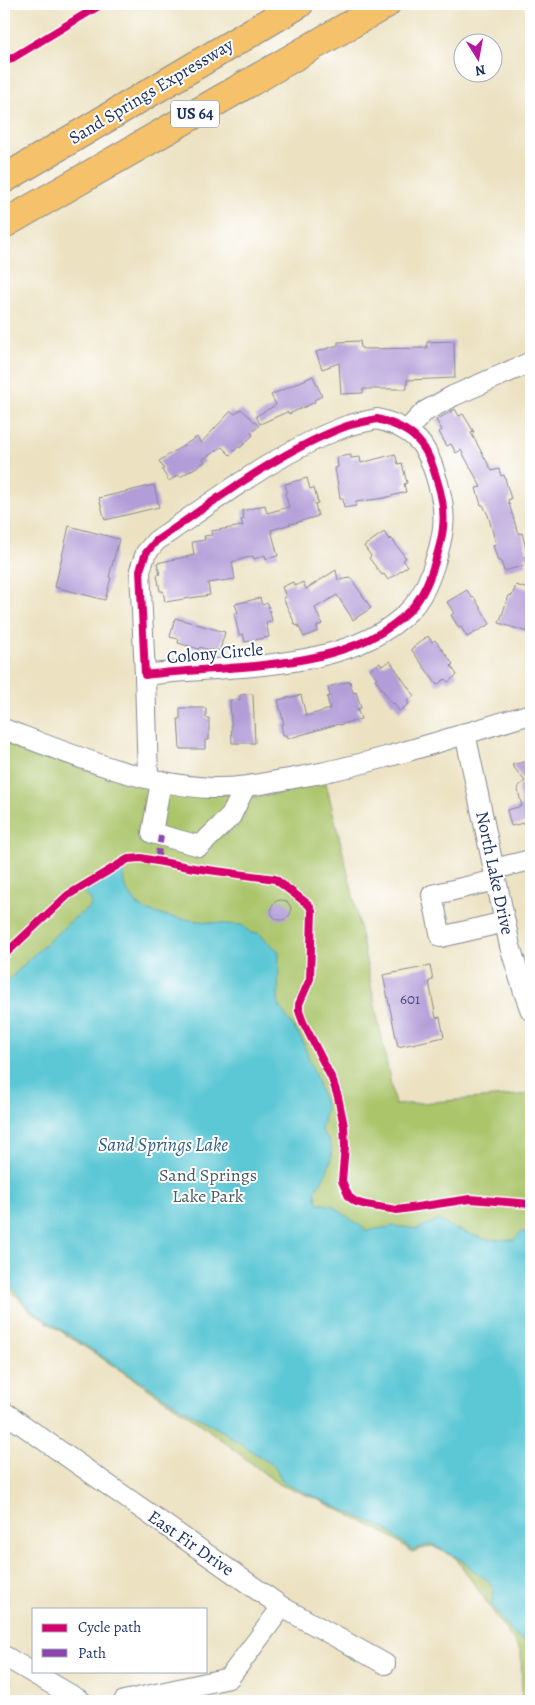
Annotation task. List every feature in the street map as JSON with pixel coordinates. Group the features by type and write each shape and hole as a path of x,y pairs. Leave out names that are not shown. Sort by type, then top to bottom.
{"highway":[{"name":"Sand Springs Expressway","path":"4,179 299,4"},
{"name":"US 64","path":"4,224 386,4"}],"street":[{"path":"407,430 424,412 453,396 531,362"},
{"name":"Colony Circle","path":"145,675 171,671 266,665 310,658 342,650 366,640 388,628 410,611 429,579 440,548 444,528 444,507 437,479 428,454 419,440 407,430 393,423 377,419 349,425 326,435 265,468 156,541 146,553 140,570 145,675 155,780 152,834 200,846 231,816 245,787"},
{"path":"4,729 48,746 155,780 211,788 245,787 325,772 372,761 531,714"},
{"name":"North Lake Drive","path":"465,733 505,922 531,1011"},
{"path":"505,922 441,937 432,895 495,875 531,860"},
{"name":"East Fir Drive","path":"4,1412 282,1607 385,1664"},
{"path":"124,1701 230,1678 282,1607"},
{"path":"4,1656 81,1701"}],"green space":[{"name":"Sand Springs Lake","path":"4,740 68,764 139,786 259,797 326,783 352,890 395,1105 531,1094 531,1701 522,1701 521,1652 456,1558 432,1546 412,1552 389,1535 319,1500 278,1484 197,1421 30,1311 4,1282"}],"water":[{"name":"Sand Springs Lake","path":"128,864 124,874 125,886 140,907 148,911 174,917 242,925 251,933 259,933 279,951 278,1004 302,1040 326,1108 321,1130 331,1146 331,1159 315,1191 318,1203 333,1206 367,1231 394,1226 417,1229 438,1220 455,1229 484,1239 514,1240 520,1233 531,1230 531,1643 515,1636 491,1604 494,1593 490,1582 460,1559 431,1544 412,1550 386,1529 284,1483 274,1466 31,1310 4,1277 4,985 30,958 72,920 90,907 92,901 84,892"}],"building":[{"path":"360,341 361,348 364,349 427,348 427,342 454,341 455,378 407,380 407,389 363,389 363,393 341,394 339,363 322,369 316,352 338,345 338,342"},
{"path":"313,376 322,396 314,400 315,402 289,414 287,412 260,424 256,416 276,405 271,395"},
{"path":"241,409 259,426 240,448 239,446 230,455 222,447 203,459 205,462 180,477 178,475 169,481 159,461 197,437 201,443 231,411 235,414"},
{"path":"455,409 459,416 463,414 474,432 471,433 492,471 499,469 501,476 504,475 511,499 508,500 516,527 519,534 522,533 528,556 524,557 526,565 504,571 501,561 498,561 493,545 496,544 488,515 483,505 481,505 476,488 481,487 461,450 456,453 451,444 447,446 439,432 442,430 436,420"},
{"path":"395,454 398,464 402,463 407,483 404,484 406,492 384,498 356,502 356,506 344,508 343,498 340,498 335,468 338,467 337,457 351,455 351,458 360,457 361,463"},
{"path":"307,478 310,489 314,488 318,503 315,504 318,516 271,530 278,556 266,559 265,555 254,559 253,556 232,562 235,579 208,583 210,595 165,602 163,591 160,591 157,575 160,574 157,563 194,555 192,542 205,540 204,536 212,535 211,531 243,526 241,520 244,519 242,511 265,505 267,513 289,507 285,493 287,492 285,484"},
{"path":"154,485 159,507 105,520 99,498"},
{"path":"69,526 119,539 105,600 55,587"},
{"path":"384,532 406,558 403,560 408,566 388,580 369,558 371,556 364,546"},
{"path":"336,570 338,580 351,578 371,608 353,620 337,595 315,608 322,624 317,626 318,631 304,637 298,625 296,626 283,598 286,597 282,587 293,582 295,586 303,582 306,589"},
{"path":"516,585 531,590 531,619 527,632 499,623 509,595 512,596"},
{"path":"467,590 472,598 474,597 490,624 467,637 451,615 454,613 447,602"},
{"path":"260,598 262,605 268,603 272,621 266,622 269,637 245,642 243,634 239,635 234,613 238,613 235,604"},
{"path":"175,618 225,632 220,650 211,651 200,647 199,649 178,643 179,639 170,637"},
{"path":"428,636 432,642 435,640 453,664 451,666 457,675 448,682 445,679 437,685 411,649"},
{"path":"390,661 414,696 407,701 409,704 399,711 394,703 392,704 370,669 380,663 382,666"},
{"path":"350,681 353,693 356,692 361,708 357,709 361,719 287,739 286,735 283,735 281,724 284,724 278,700 301,695 306,716 330,709 327,697 330,696 328,687"},
{"path":"253,694 255,743 232,743 230,700 240,700 240,695"},
{"path":"180,708 206,708 206,718 209,718 209,740 205,740 205,749 180,749 178,719 180,719"},
{"path":"531,760 531,824 527,824 527,822 511,826 507,810 522,806 518,790 519,786 525,781 512,765"},
{"path":"281,900 288,903 291,910 288,917 281,920 274,917 271,910 274,903"},
{"path":"430,966 433,980 429,981 436,1018 440,1017 444,1037 398,1047 383,975"}],"marked path":[{"path":"157,861 161,836"}],"cycle path":[{"path":"4,63 102,4"},
{"path":"377,419 404,429 421,444 432,464 442,501 444,519 437,555 424,590 409,611 383,631 353,646 320,656 248,667 145,675 140,570 146,553 156,541 225,493 297,449 347,426 377,419"},
{"path":"4,955 68,895 128,859 141,858 194,868 275,879 309,905 312,911 310,979 299,1004 299,1011 332,1079 338,1097 344,1126 345,1146 342,1181 349,1197 356,1202 366,1205 397,1210 470,1199 531,1204"}],"park label":[{"name":"Sand Springs Lake Park","path":"208,1185"}]}
